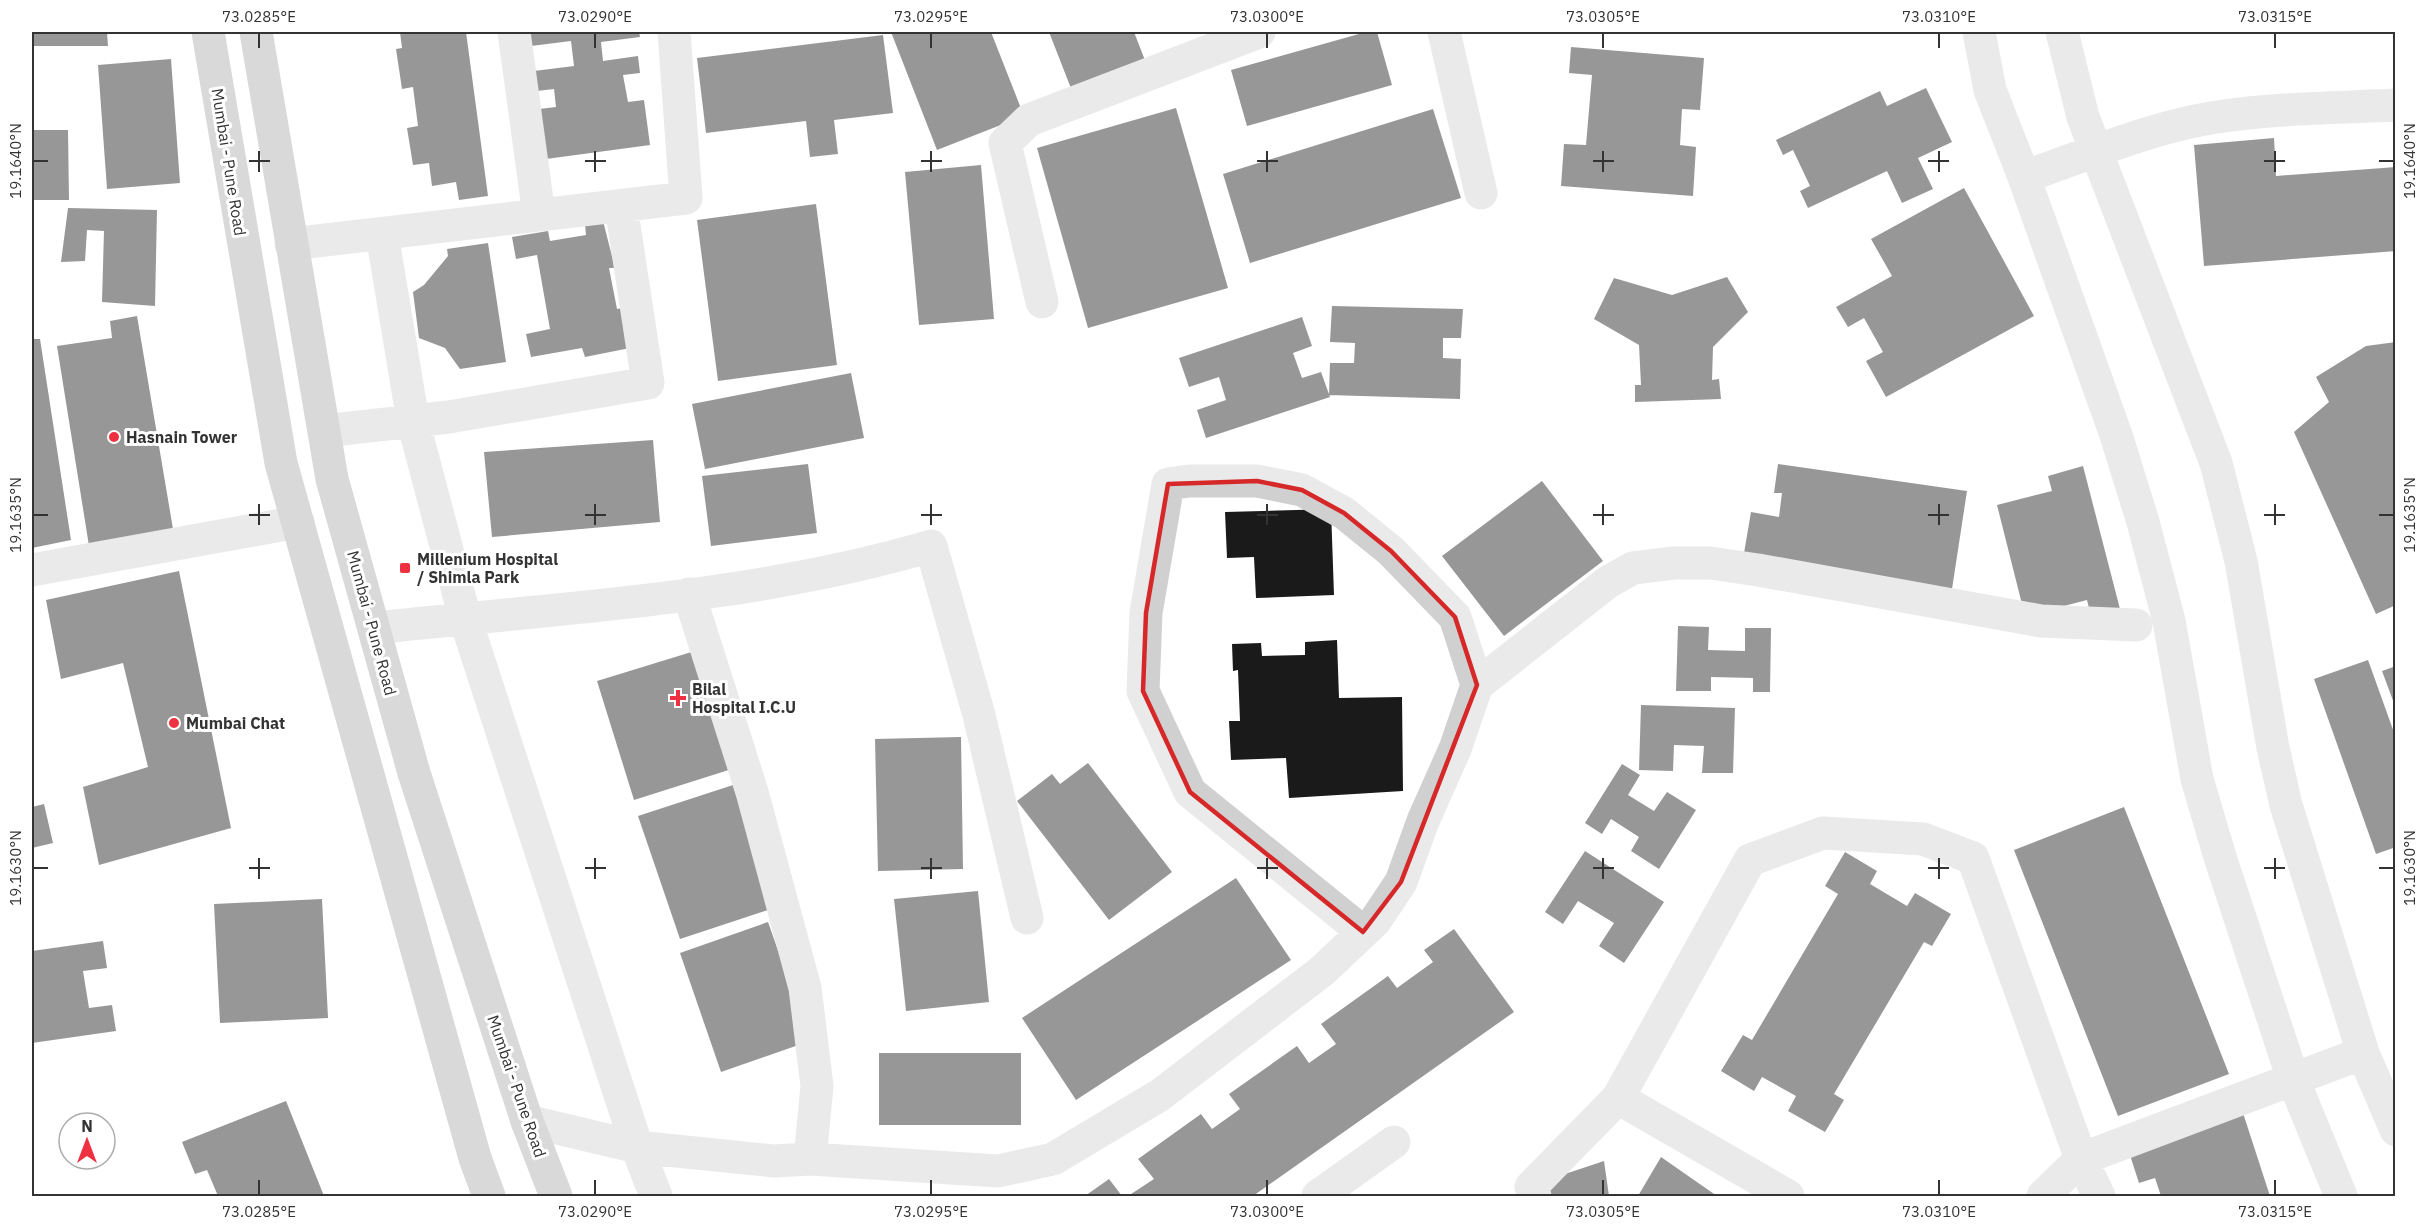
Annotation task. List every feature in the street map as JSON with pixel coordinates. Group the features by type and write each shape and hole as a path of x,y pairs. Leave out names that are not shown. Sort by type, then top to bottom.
{"main road":[{"name":"Mumbai - Pune Road","path":"208,32 282,463 472,1146 489,1197"},
{"name":"Mumbai - Pune Road","path":"256,32 332,479 414,773 527,1121 556,1197"}],"street":[{"path":"514,32 540,215"},
{"path":"291,244 686,198 674,32"},
{"path":"1042,302 1005,143 1029,120 1259,32"},
{"path":"1444,32 1481,193"},
{"path":"1979,32 1990,90 2024,177 2116,435 2143,522 2169,621 2197,779 2293,1079 2342,1197"},
{"path":"2062,32 2083,117 2216,463 2241,561 2273,748 2286,805 2363,1053 2396,1130"},
{"path":"2024,177 2143,135 2215,117 2306,108 2396,105"},
{"path":"324,431 412,421 648,383 621,206"},
{"path":"382,234 412,421 465,618 637,1147 656,1197"},
{"path":"1362,932 1190,792 1143,691 1146,614 1168,484 1189,481 1257,481 1302,490 1344,513 1391,550 1455,617 1477,685"},
{"path":"32,570 298,522"},
{"path":"374,628 689,594 880,561 931,546 979,715 1027,918"},
{"path":"527,1121 637,1147 774,1161 810,1159 998,1171 1053,1159 1160,1095 1322,971 1375,921 1401,882 1423,821 1455,749 1477,685 1608,582 1633,568 1674,563 1710,563 2041,621 2136,625"},
{"path":"689,594 752,792 805,987 817,1086 810,1159"},
{"path":"1535,1197 1531,1187 1618,1098 1750,860 1823,833 1923,839 1973,858 2081,1159 2099,1197"},
{"path":"2043,1197 2081,1159 2363,1053"},
{"path":"1618,1098 1788,1197"},
{"path":"1318,1197 1394,1142"}],"highlighted area":[{"path":"1257,481 1302,490 1344,513 1391,551 1455,617 1477,685 1401,882 1363,932 1190,792 1143,691 1146,613 1168,484"}],"building":[{"path":"32,32 107,32 108,46 32,46"},
{"path":"400,32 466,32 488,196 459,200 456,182 432,186 429,163 413,165 407,128 418,126 413,87 402,89 396,49 402,48"},
{"path":"639,32 640,37 601,42 603,61 638,56 640,73 623,75 628,102 644,100 650,145 546,159 539,109 556,107 554,89 537,91 534,71 574,66 571,41 531,46 529,33"},
{"path":"891,32 991,32 1024,116 937,150"},
{"path":"1049,32 1134,32 1148,68 1074,96"},
{"path":"1366,32 1377,32 1392,85 1247,126 1231,70"},
{"path":"883,35 893,113 834,120 838,154 810,157 806,121 706,133 697,58"},
{"path":"1571,47 1704,58 1700,110 1682,109 1680,145 1696,147 1693,196 1561,186 1564,144 1586,145 1592,75 1569,73"},
{"path":"171,59 180,183 107,189 98,65"},
{"path":"1926,88 1952,142 1918,158 1933,189 1902,203 1887,171 1808,208 1800,191 1810,186 1793,150 1783,155 1776,140 1880,91 1887,106"},
{"path":"1176,108 1228,288 1088,328 1037,148"},
{"path":"1433,109 1461,198 1250,263 1223,174"},
{"path":"32,130 68,130 69,200 32,200"},
{"path":"2274,138 2276,176 2396,167 2396,251 2204,266 2194,145"},
{"path":"981,165 994,319 919,325 905,172"},
{"path":"1964,188 2034,316 1886,397 1866,361 1883,352 1864,318 1848,327 1836,307 1892,276 1871,239"},
{"path":"816,204 837,365 718,381 697,220"},
{"path":"68,208 157,210 155,306 102,302 104,231 87,230 85,261 61,262"},
{"path":"603,221 615,268 609,268 617,309 622,308 630,348 585,357 582,348 531,357 526,334 550,329 537,255 516,259 512,237 548,231 550,241 586,235 585,225"},
{"path":"488,243 506,362 460,369 445,348 419,338 413,292 424,285 448,256 447,249"},
{"path":"1727,277 1748,312 1713,347 1712,380 1719,379 1721,399 1635,402 1635,385 1641,385 1639,345 1594,319 1614,278 1672,295"},
{"path":"1332,306 1463,309 1461,338 1443,338 1443,358 1461,359 1460,399 1329,395 1330,363 1354,363 1355,343 1330,342"},
{"name":"Hasnain Tower","path":"137,316 173,529 89,546 57,346 112,338 110,321"},
{"path":"1302,317 1312,346 1293,353 1302,378 1321,372 1330,397 1206,438 1197,410 1226,400 1219,377 1189,387 1179,358"},
{"path":"32,339 40,339 71,540 32,548"},
{"path":"2396,342 2396,605 2376,614 2294,432 2329,402 2316,377 2366,346"},
{"path":"851,373 864,438 705,469 692,404"},
{"path":"653,440 660,522 492,537 484,452"},
{"path":"808,464 817,533 711,546 702,476"},
{"path":"1778,464 1967,491 1952,589 1743,559 1751,512 1779,517 1782,493 1774,493"},
{"path":"2083,466 2120,609 2091,616 2087,600 2025,616 1997,505 2052,491 2048,476"},
{"path":"1542,481 1603,561 1504,636 1442,556"},
{"path":"1331,509 1334,595 1256,598 1254,557 1227,558 1225,512"},
{"name":"Mumbai Chat","path":"179,571 231,828 99,865 83,787 148,767 123,663 61,679 46,600"},
{"path":"1678,626 1709,627 1708,650 1745,651 1745,628 1771,628 1770,692 1753,692 1753,678 1711,677 1711,691 1676,691"},
{"path":"1337,640 1339,698 1402,697 1403,791 1289,798 1286,758 1231,760 1229,721 1240,721 1238,670 1233,671 1232,644 1261,643 1262,656 1305,655 1305,642"},
{"path":"698,650 735,768 634,800 597,681"},
{"path":"2368,660 2396,738 2396,847 2376,854 2314,679"},
{"path":"2396,666 2396,706 2395,706 2382,671"},
{"path":"1641,705 1735,708 1733,773 1702,773 1704,746 1674,745 1673,771 1639,770"},
{"path":"961,737 963,869 878,871 875,739"},
{"path":"1088,763 1172,872 1109,920 1017,801 1052,774 1060,784"},
{"path":"1622,764 1640,775 1628,795 1654,811 1667,792 1696,810 1659,869 1631,851 1639,837 1611,819 1602,834 1585,823"},
{"path":"733,785 774,908 680,939 638,816"},
{"path":"44,804 53,843 32,848 32,807"},
{"path":"2124,807 2229,1074 2118,1116 2014,850"},
{"path":"1585,851 1664,902 1624,963 1599,946 1614,923 1578,901 1563,924 1545,912"},
{"path":"1845,852 1877,871 1870,884 1907,906 1915,893 1951,914 1932,946 1924,942 1834,1094 1844,1100 1825,1132 1788,1111 1796,1096 1762,1077 1754,1091 1721,1071 1743,1035 1752,1040 1838,894 1825,886"},
{"path":"1236,878 1291,960 1076,1100 1022,1018"},
{"path":"978,891 989,1002 906,1011 894,899"},
{"path":"322,899 328,1018 220,1023 214,904"},
{"path":"768,922 810,1041 721,1072 680,953"},
{"path":"1454,929 1514,1012 1253,1196 1128,1196 1154,1179 1138,1159 1201,1114 1212,1129 1240,1109 1229,1094 1297,1046 1309,1063 1336,1044 1321,1024 1388,976 1397,988 1433,962 1424,950"},
{"path":"103,941 107,968 83,971 89,1008 112,1005 116,1031 32,1043 32,951"},
{"path":"879,1053 1021,1053 1021,1125 879,1125"},
{"path":"286,1101 324,1196 218,1196 207,1170 195,1174 182,1142"},
{"path":"2243,1113 2270,1196 2161,1196 2155,1178 2139,1183 2128,1149"},
{"path":"1661,1157 1717,1196 1638,1196"},
{"path":"1604,1161 1609,1196 1551,1196 1547,1180"},
{"path":"1109,1179 1122,1196 1085,1196"}],"place":[{"name":"Hasnain Tower","path":"114,437"},
{"name":"Millenium Hospital / Shimla Park","path":"405,568"},
{"name":"Bilal Hospital I.C.U","path":"678,698"},
{"name":"Mumbai Chat","path":"174,723"}]}
